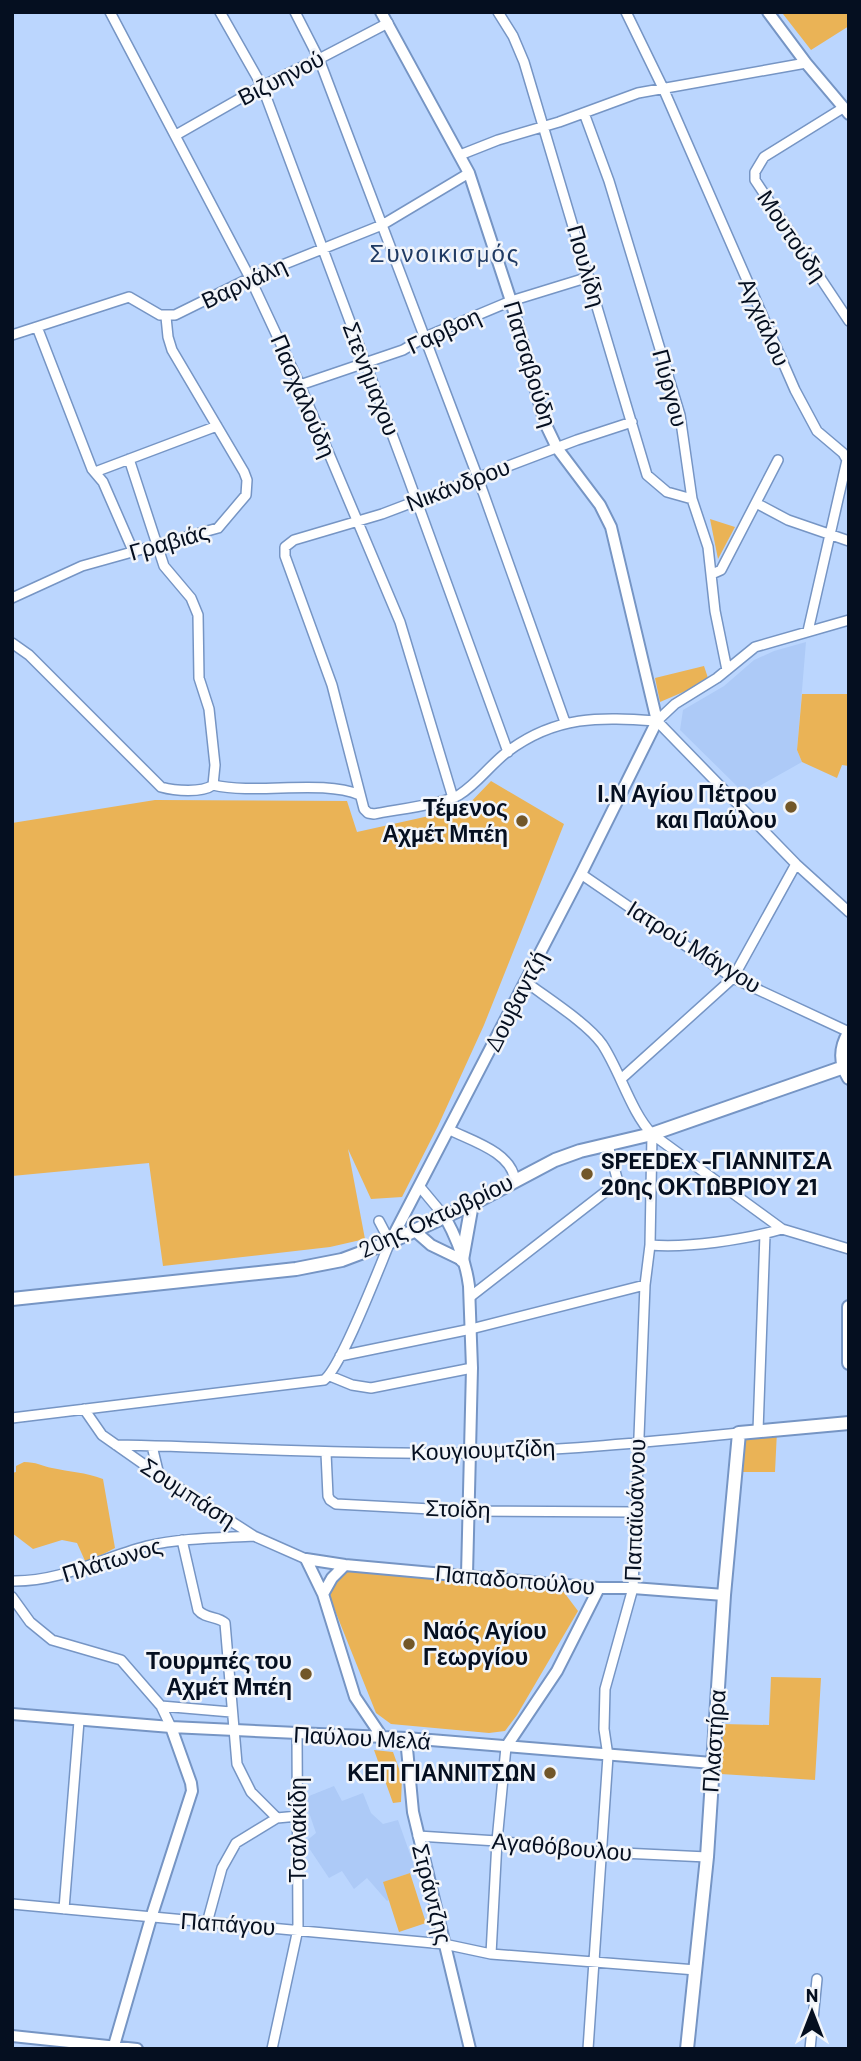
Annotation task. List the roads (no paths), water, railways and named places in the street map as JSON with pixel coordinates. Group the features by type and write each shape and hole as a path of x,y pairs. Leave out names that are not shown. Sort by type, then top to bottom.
{"main road":[{"path":"846,1073 843,1046 849,1032"},
{"name":"20ης Οκτωβρίου","path":"12,1299 323,1265 415,1231 555,1160 652,1135 846,1073"},
{"path":"462,1260 472,1204"},
{"path":"849,1307 849,1363"},
{"name":"Κουγιουμτζίδη","path":"738,1433 849,1423"},
{"name":"Πλαστήρα","path":"687,2049 707,1857 724,1595 738,1433"}],"street":[{"name":"Πασχαλούδη","path":"110,12 250,278 300,385 400,622 453,798"},
{"name":"Στενήμαχου","path":"220,12 262,86 508,752"},
{"path":"295,12 320,59 478,478 565,722"},
{"name":"Πατσαβούδη","path":"381,12 469,173 511,301 545,423 557,448 600,505 611,527 657,721"},
{"name":"Πουλίδη","path":"498,12 522,55 650,479 667,492 692,499"},
{"name":"Αγχιάλου","path":"626,12 663,88 794,390 817,432 846,456 848,466 808,631"},
{"path":"768,12 846,111"},
{"name":"Βιζυηνού","path":"176,135 262,86 388,23"},
{"path":"460,155 620,98 806,63"},
{"name":"Μουτούδη","path":"846,111 764,157 758,163 755,180 849,320"},
{"name":"Πύργου","path":"584,113 613,194 680,415 692,499 706,537 715,611 727,670"},
{"name":"Βαρνάλη","path":"166,317 250,278 382,225 469,173"},
{"name":"Γαρβοη","path":"300,385 403,351 425,337 511,301 589,277"},
{"path":"12,335 130,297 166,317"},
{"name":"Γραβιάς","path":"12,598 82,566 218,528 225,523 246,495 247,480 244,472 172,350 166,317"},
{"path":"37,327 95,472 103,482 134,553"},
{"name":"Νικάνδρου","path":"360,795 332,685 285,556 285,547 294,540 358,521 632,422"},
{"path":"95,472 217,426"},
{"path":"130,459 167,572 191,598 198,615 200,678 209,709 215,765 213,785"},
{"path":"712,574 721,570 778,460"},
{"path":"755,503 788,520 849,541"},
{"path":"657,721 675,704 755,648 849,620"},
{"path":"12,643 29,655 161,786 170,789 207,789 213,785 231,789 340,789 360,795 368,813 453,798 465,791 508,752 565,722 618,719 657,721 796,864 849,912"},
{"name":"Δουβαντζή","path":"390,1242 526,982 657,721"},
{"path":"621,1079 733,978 796,864"},
{"name":"Ιατρού Μάγγου","path":"581,874 733,978 849,1032"},
{"path":"526,982 598,1040 642,1123 652,1135 782,1229 849,1249"},
{"path":"450,1130 504,1158 513,1170 515,1180"},
{"name":"Παπαϊωάννου","path":"588,2049 608,1756 604,1729 605,1689 633,1588 645,1285 650,1245 652,1135"},
{"path":"470,1297 618,1182 608,1145"},
{"path":"420,1187 444,1217 454,1235 467,1272 472,1368 467,1575"},
{"path":"12,1418 316,1383 330,1376 390,1242 379,1221"},
{"path":"650,1245 670,1246 765,1234 782,1229"},
{"path":"415,1231 430,1245 462,1260"},
{"path":"758,1431 765,1234"},
{"path":"340,1356 471,1329 645,1285"},
{"path":"330,1376 352,1385 371,1388 472,1368"},
{"name":"Σουμπάση","path":"84,1409 102,1434 159,1475 254,1536 306,1559"},
{"name":"Κουγιουμτζίδη","path":"116,1445 326,1453 469,1453 638,1444 738,1433"},
{"path":"152,1446 159,1475"},
{"name":"Στοίδη","path":"326,1453 328,1496 332,1502 469,1511 635,1512"},
{"name":"Πλάτωνος","path":"12,1581 62,1576 147,1546 182,1540 254,1536"},
{"path":"182,1540 198,1611 225,1623 231,1712 239,1771 251,1792 277,1818"},
{"path":"306,1559 323,1594 355,1697 382,1737"},
{"name":"Παπαδοπούλου","path":"306,1559 345,1565 599,1588 724,1595"},
{"path":"323,1594 332,1578 345,1565"},
{"path":"491,1954 497,1841 506,1747 557,1671 599,1588"},
{"path":"12,1597 30,1622 52,1640 121,1660 161,1706 171,1727 192,1791 151,1918 114,2048"},
{"path":"161,1706 231,1712"},
{"name":"Παύλου Μελά","path":"12,1714 297,1735 406,1738 712,1763"},
{"path":"64,1909 79,1721"},
{"name":"Τσαλακίδη","path":"272,2049 298,1930 297,1735"},
{"name":"Στράντζης","path":"406,1738 410,1800 470,2049"},
{"path":"207,1923 222,1868 231,1849 242,1838 277,1818 298,1816"},
{"name":"Αγαθόβουλου","path":"418,1836 601,1852 707,1857"},
{"name":"Παπάγου","path":"12,1904 444,1944 491,1954 696,1970"},
{"path":"810,2049 817,1979"},
{"path":"12,2036 137,2049"}],"place":[{"name":"Ι.Ν Αγίου Πέτρου και Παύλου","path":"791,807"},
{"name":"Τέμενος Αχμέτ Μπέη","path":"522,821"},
{"name":"SPEEDEX -ΓΙΑΝΝΙΤΣΑ 20ης ΟΚΤΩΒΡΙΟΥ 21","path":"587,1174"},
{"name":"Ναός Αγίου Γεωργίου","path":"409,1644"},
{"name":"Τουρμπές του Αχμέτ Μπέη","path":"306,1674"},
{"name":"ΚΕΠ ΓΙΑΝΝΙΤΣΩΝ","path":"550,1773"}],"district":[{"name":"Συνοικισμός","path":"445,254"}]}
